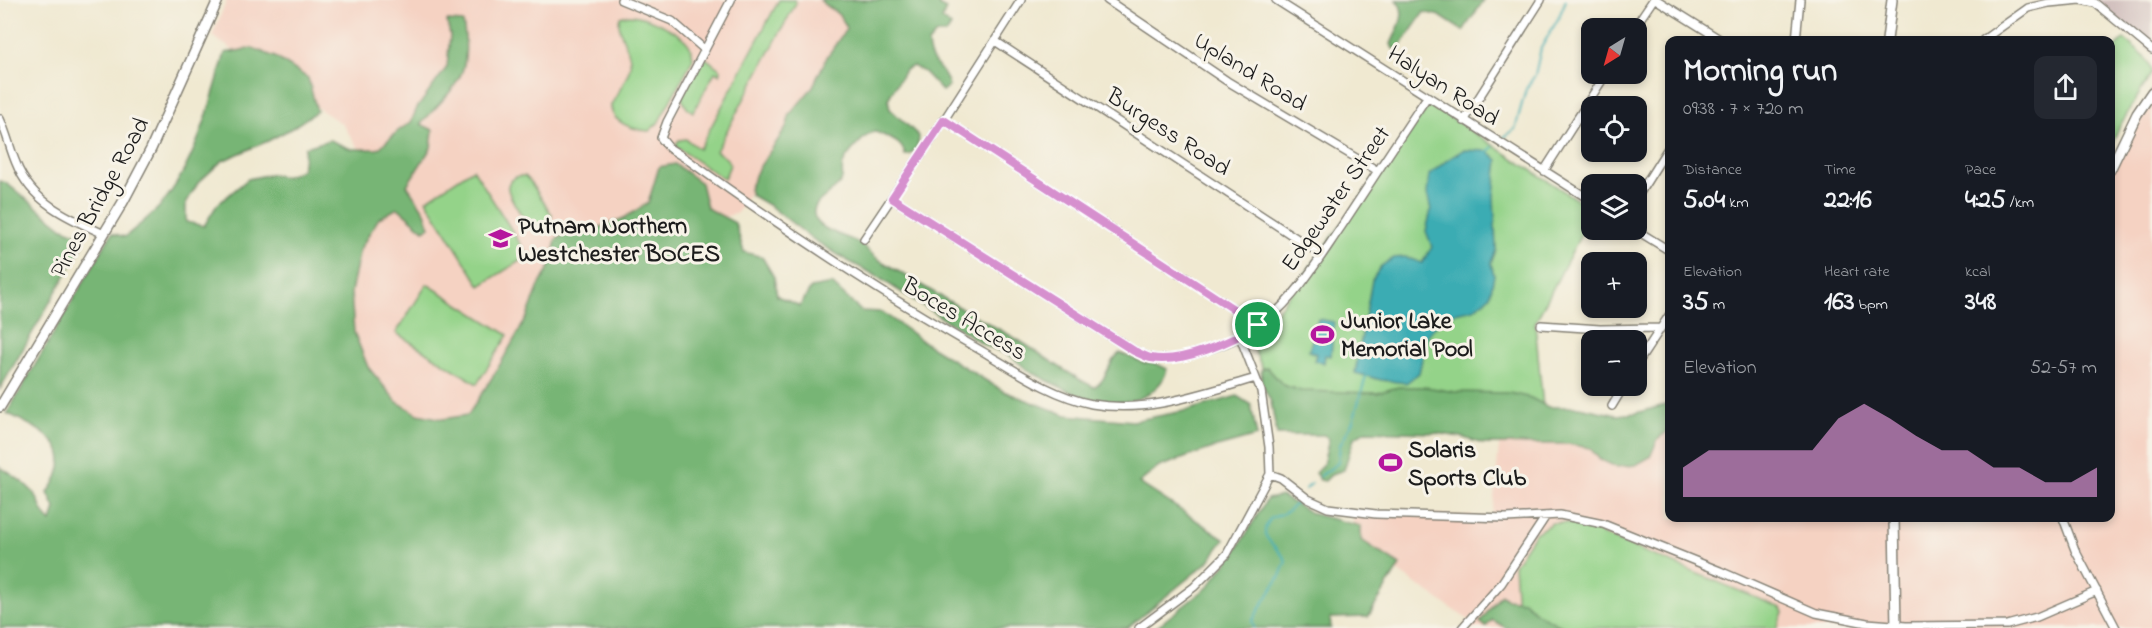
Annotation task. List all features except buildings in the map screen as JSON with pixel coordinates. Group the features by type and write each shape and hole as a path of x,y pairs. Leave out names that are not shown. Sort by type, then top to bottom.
{"street":[{"name":"Pines Bridge Road","path":"0,407 104,234 151,149 218,0"},
{"path":"621,0 672,21 705,50 731,0"},
{"path":"864,238 944,120 1021,0"},
{"name":"Upland Road","path":"1107,0 1227,81 1378,171"},
{"name":"Halyan Road","path":"1276,0 1581,194"},
{"path":"1464,121 1541,0"},
{"path":"1642,18 1655,0 1714,36"},
{"path":"1796,36 1800,0"},
{"path":"1888,36 1892,0"},
{"path":"2025,0 2028,8"},
{"path":"1989,36 2028,8 2065,0 2096,1 2152,50"},
{"name":"Burgess Road","path":"995,41 1322,255"},
{"name":"Boces Access","path":"705,50 661,138 669,148 830,260 966,343 1044,387 1071,399 1093,404 1131,407 1179,400 1256,378"},
{"path":"1544,171 1600,84"},
{"path":"2115,159 2136,114 2152,92"},
{"name":"Edgewater Street","path":"892,198 1134,351 1152,358 1188,355 1240,337 1285,302 1322,255 1427,97"},
{"path":"0,119 16,165 32,189 45,203 66,218 104,234"},
{"path":"944,120 1258,325"},
{"path":"1647,182 1665,153"},
{"path":"1647,236 1665,247"},
{"path":"1647,348 1665,320"},
{"path":"1541,325 1600,329 1659,328"},
{"path":"1140,628 1194,587 1227,554 1270,474 1269,447 1261,391 1240,337"},
{"path":"1612,406 1618,396"},
{"path":"1270,474 1281,478 1308,499 1328,508 1376,514 1506,518 1560,515 1603,524 1816,613 1896,627 2021,623 2097,591"},
{"path":"1462,628 1501,584 1546,516"},
{"path":"1894,522 1896,627"},
{"path":"2064,522 2075,550 2116,628"}],"shaded area":[{"name":"Putnam Northern Westchester BOCES","path":"227,0 847,0 861,9 737,213 566,265 452,476 303,317 382,181 342,124 212,36"},
{"path":"2096,0 2152,0 2152,52"},
{"path":"2152,93 2152,628 1462,628 1469,620 1351,540 1354,511 1492,517 1502,417 1665,421 1665,522 2115,522 2115,163"}],"green space":[{"path":"779,0 795,0 796,3 716,151 727,159 730,165 724,179 675,146 679,140 686,139 699,149"},
{"path":"820,0 937,0 940,6 946,9 942,19 951,26 946,34 936,34 928,43 931,57 944,74 949,86 942,91 924,72 913,66 905,70 888,99 890,109 919,136 916,148 910,155 905,155 899,144 893,140 877,132 870,133 856,146 842,166 841,182 817,204 814,215 817,221 826,229 861,244 878,259 1094,387 1099,384 1112,361 1120,353 1167,369 1162,380 1154,389 1134,400 1119,402 1088,398 1057,386 1008,355 986,346 873,274 814,240 770,206 751,195 749,189 758,169 786,128 790,114 812,88 827,57 846,29 839,15"},
{"path":"1396,0 1484,0 1463,31 1440,16 1424,12 1399,48 1393,49 1391,44 1402,16 1402,10"},
{"path":"628,15 654,21 664,26 688,43 692,50 693,59 658,123 649,131 624,124 615,117 612,111 611,105 630,67 629,54 619,23 620,17"},
{"path":"447,21 463,22 465,56 463,69 452,89 421,124 433,130 431,148 407,185 425,212 430,227 424,230 398,208 379,218 360,249 351,292 354,332 368,367 397,402 418,414 443,419 468,415 527,317 539,286 551,264 556,240 571,230 593,230 624,218 648,203 659,167 675,164 701,183 707,208 735,223 744,252 762,257 774,277 777,296 800,306 811,288 832,284 861,311 882,312 930,346 1003,391 1066,415 1133,421 1189,410 1237,396 1251,405 1257,436 1159,467 1139,483 1225,539 1208,562 1127,628 0,628 0,467 30,489 51,522 55,508 48,493 57,477 61,463 60,452 54,443 34,427 7,413 112,233 125,237 160,206 183,172 200,133 225,53 253,48 275,57 308,78 317,111 268,141 222,161 198,183 186,203 186,222 204,226 217,205 248,179 271,174 284,177 302,170 305,147 330,140 351,149 378,149 411,122 417,108 447,67 450,35"},
{"path":"2124,39 2146,58 2152,73 2115,137 2115,49"},
{"path":"703,59 707,59 721,70 720,75 715,72 693,112 687,108 681,97"},
{"name":"Junior Lake Memorial Pool","path":"1430,104 1581,202 1581,234 1535,323 1543,407 1277,401 1252,345"},
{"path":"473,169 528,256 480,286 426,200"},
{"path":"518,176 525,176 530,181 552,215 549,227 544,231 538,232 532,228 510,196 509,184"},
{"path":"0,181 6,183 63,228 76,233 84,243 0,389"},
{"path":"427,284 508,335 477,384 396,333"},
{"path":"1267,367 1283,385 1301,391 1377,393 1398,387 1426,387 1455,392 1510,393 1531,398 1548,407 1579,407 1617,415 1636,413 1665,405 1665,433 1658,439 1650,457 1636,465 1616,467 1599,459 1590,448 1568,444 1483,444 1461,437 1435,433 1365,431 1354,438 1344,470 1332,474 1325,481 1320,480 1315,473 1323,465 1329,439 1324,435 1277,435 1271,402 1262,384 1261,370"},
{"path":"1281,496 1313,514 1361,526 1361,540 1400,565 1368,617 1330,618 1331,628 1155,628 1208,587 1239,546 1267,499"},
{"path":"1552,523 1572,523 1600,531 1601,534 1781,608 1783,612 1777,628 1542,628 1517,609 1514,565 1535,533"},
{"path":"1501,594 1507,599 1524,601 1536,613 1565,628 1506,628 1492,620 1486,627 1480,622"}],"water":[{"path":"1463,150 1488,151 1498,160 1494,195 1496,250 1491,263 1494,275 1490,296 1474,309 1455,313 1435,326 1427,336 1419,373 1406,383 1381,380 1355,373 1372,280 1381,266 1394,258 1405,257 1422,263 1432,247 1426,231 1431,210 1427,194 1429,175"},
{"name":"Junior Lake Memorial Pool","path":"1318,319 1334,322 1331,356 1325,355 1324,363 1314,361 1316,354 1309,351"}],"waterway":[{"path":"1503,138 1515,129 1526,89 1535,75 1541,48 1566,0"},
{"path":"1488,151 1493,147"},
{"path":"1319,477 1338,463 1340,445 1353,421 1366,376"},
{"path":"1306,489 1312,483"},
{"path":"1254,628 1252,621 1280,576 1286,561 1266,536 1266,525 1271,518 1286,512 1299,500"}],"place":[{"name":"Putnam Northern Westchester BOCES","path":"500,239"},
{"name":"Junior Lake Memorial Pool","path":"1323,334"},
{"name":"Solaris Sports Club","path":"1390,463"}],"route":[{"path":"944,120 1258,325 1240,337 1221,345 1188,355 1152,358 1134,351 892,198 944,120"}]}
